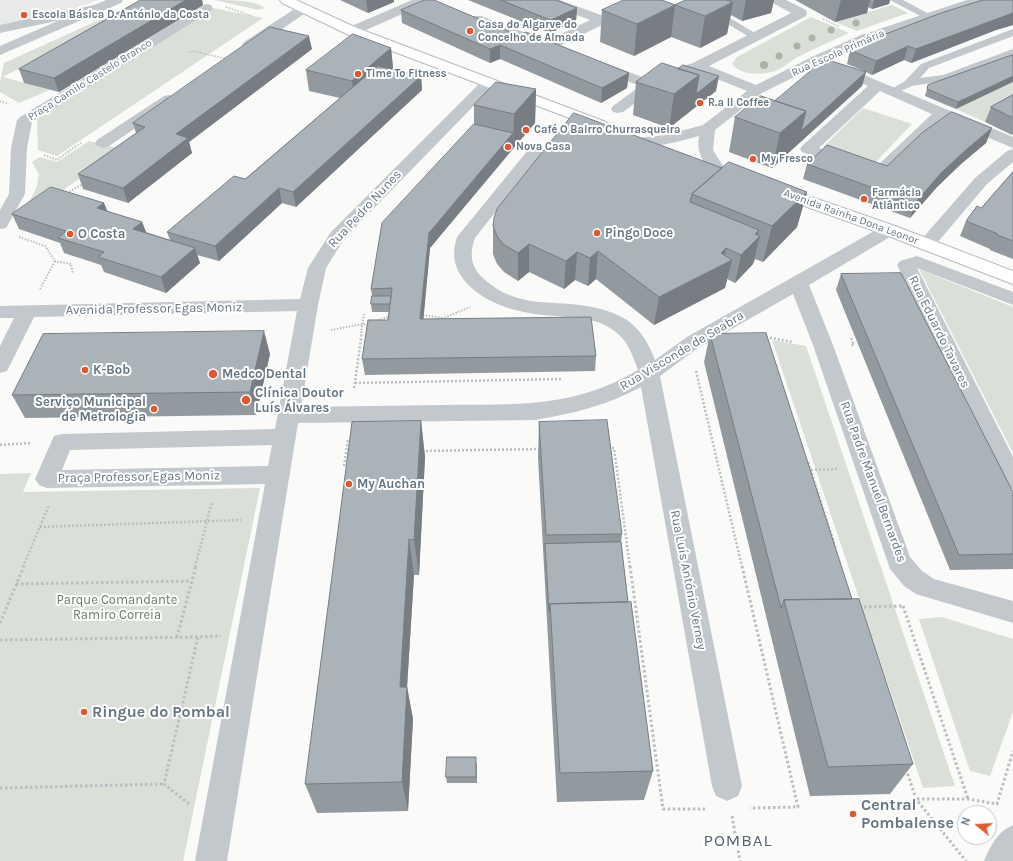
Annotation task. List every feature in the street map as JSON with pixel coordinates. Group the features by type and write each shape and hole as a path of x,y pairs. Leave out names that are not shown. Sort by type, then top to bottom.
{"main road":[{"path":"286,0 352,31 615,130"},
{"path":"636,139 724,172"},
{"name":"Avenida Rainha Dona Leonor","path":"759,184 889,230 1013,278"}],"street":[{"path":"0,51 117,0"},
{"path":"352,31 423,0"},
{"path":"548,46 601,20 549,0"},
{"path":"777,0 801,13"},
{"name":"Rua Escola Primária","path":"636,139 667,140 708,128 757,90 819,59 866,38 979,0"},
{"path":"0,29 99,8"},
{"name":"Praça Camilo Castelo Branco","path":"0,224 16,197 19,148 24,120 207,8"},
{"path":"228,59 303,9"},
{"path":"618,109 651,85 672,74 698,66 801,13"},
{"path":"466,15 563,52"},
{"path":"819,59 1013,143"},
{"path":"585,60 651,85"},
{"path":"698,66 757,90"},
{"name":"Rua Pedro Nunes","path":"286,426 308,305 317,268 337,236 489,82"},
{"path":"878,85 808,149 878,174 942,112"},
{"path":"103,143 182,90"},
{"path":"708,128 704,145 706,155 724,172"},
{"name":"Rua Luís António Verney","path":"534,153 469,232 462,246 464,266 470,276 479,285 497,296 536,308 593,314 620,325 636,339 649,374 727,786"},
{"path":"926,245 981,181 1013,154"},
{"name":"Rua Visconde de Seabra","path":"286,426 535,412 589,402 622,388 649,374 687,347 799,284 889,230"},
{"name":"Rua Eduardo Tavares","path":"1013,299 917,262 906,265 1013,480"},
{"name":"Rua Padre Manuel Bernardes","path":"799,284 823,345 899,562 910,576 919,584 931,589 1013,612"},
{"name":"Avenida Professor Egas Moniz","path":"0,312 308,305"},
{"path":"0,366 27,312"},
{"path":"211,861 286,426"},
{"name":"Praça Professor Egas Moniz","path":"278,475 47,479 62,442 286,426"},
{"path":"1000,861 1013,841"}],"lane":[{"path":"693,0 756,36"},
{"path":"895,0 928,16"},
{"path":"894,91 909,83 925,66 1013,32"},
{"path":"909,83 945,78 1013,52"}],"path":[{"path":"801,13 813,15 866,38"},
{"path":"188,52 193,51 228,59"},
{"path":"43,155 57,160 93,135 103,143"},
{"path":"63,196 88,180"},
{"path":"18,236 45,246 55,261 71,264 73,274"},
{"path":"38,293 55,261"},
{"path":"436,321 497,296"},
{"path":"423,315 443,318"},
{"path":"303,333 319,332 363,324 392,316"},
{"path":"363,324 370,325"},
{"path":"355,383 568,379"},
{"path":"606,448 614,448"},
{"path":"417,451 543,449"},
{"path":"346,452 354,452"},
{"path":"805,456 811,470 838,554"},
{"path":"811,470 840,469"},
{"path":"177,637 218,476"},
{"path":"0,623 59,479"},
{"path":"40,527 270,519"},
{"path":"16,584 191,582"},
{"path":"854,607 903,606 931,589"},
{"path":"903,606 968,799"},
{"path":"0,640 250,635"},
{"path":"164,784 198,637"},
{"path":"916,799 968,799 996,804 1013,751"},
{"path":"904,762 916,799 966,861"},
{"path":"0,788 164,784 216,826"},
{"path":"727,786 740,861"}],"shaded area":[{"name":"Escola Básica D. António da Costa","path":"0,0 99,0 73,9 0,26"}],"green space":[{"path":"145,0 3,77 50,90 19,103 0,92 0,82 4,63"},
{"path":"215,0 249,2 261,5 265,8 258,10"},
{"path":"892,5 908,13 857,31 835,22"},
{"path":"213,8 263,18 57,156 38,150 37,119 40,115"},
{"path":"811,17 849,33 804,54 772,72 761,74 745,72 735,68 732,64 737,57"},
{"path":"1013,82 1013,106 985,122 956,109"},
{"path":"863,108 912,124 874,164 823,147"},
{"path":"89,141 121,149 20,221 37,186 39,174 32,162 40,157 57,162"},
{"path":"919,269 1013,307 1013,453"},
{"path":"772,340 806,346 955,786 923,788"},
{"name":"Parque Comandante Ramiro Correia","path":"31,473 23,492 260,488 183,861 0,861 0,474"},
{"path":"942,617 1013,639 1013,712 990,776 970,771 919,619"}],"building":[{"path":"141,0 186,0 54,78 19,69"},
{"path":"425,0 434,0 519,36 526,32 629,73 602,88 500,45 490,49 401,10"},
{"path":"501,0 556,0 577,8 551,20"},
{"path":"624,0 662,0 675,5 637,24 602,10"},
{"path":"686,0 726,0 733,2 705,16 675,5"},
{"path":"983,0 1013,0 1013,13 916,49 908,46 876,61 850,50 883,35 941,13"},
{"path":"270,27 309,36 176,134 188,138 123,188 78,174 145,127 133,123"},
{"path":"353,34 391,48 352,81 306,70"},
{"path":"1013,55 1013,76 958,102 927,89 928,85"},
{"path":"825,59 866,72 801,131 806,111 775,101"},
{"path":"662,63 699,75 674,94 636,82"},
{"path":"683,65 719,76 696,94 699,75 678,69"},
{"path":"378,66 421,76 293,192 279,188 215,246 167,232 234,176 245,179"},
{"path":"496,82 536,89 514,114 474,105"},
{"path":"1013,95 1013,118 991,107"},
{"path":"761,96 806,111 780,133 735,117"},
{"path":"952,112 992,128 942,172 915,203 807,164 827,145 887,166 923,132"},
{"name":"Pingo Doce","path":"574,113 722,168 692,194 690,202 759,230 755,234 760,236 741,255 726,248 721,253 732,260 659,297 598,251 590,258 577,252 566,261 529,244 518,253 503,244 497,236 493,226 497,209"},
{"path":"474,124 513,133 429,233 420,319 591,317 596,356 362,359 368,320 388,320 392,288 371,289 382,223"},
{"path":"729,162 807,192 772,226 692,194"},
{"path":"1013,172 1013,241 966,221 977,206 981,208"},
{"path":"51,187 104,203 97,208 142,222 133,229 195,248 161,277 98,257 104,252 58,238 66,231 12,214"},
{"path":"901,273 1013,492 1013,554 959,555 841,274"},
{"path":"372,296 391,296 390,304 371,304"},
{"path":"264,331 250,392 12,395 43,334"},
{"path":"766,333 852,599 784,600 781,608 710,334"},
{"path":"607,420 622,534 546,535 539,422"},
{"path":"421,421 414,540 409,539 400,687 407,687 402,782 305,784 352,422"},
{"path":"621,542 628,602 550,604 549,612 545,544"},
{"path":"859,599 913,764 828,767 784,600"},
{"path":"631,602 653,771 560,773 550,604"},
{"path":"447,757 476,757 476,777 446,777"}],"place":[{"name":"Escola Básica D. António da Costa","path":"24,15"},
{"name":"Casa do Algarve do Concelho de Almada","path":"470,31"},
{"name":"Time To Fitness","path":"358,74"},
{"name":"R.a II Coffee","path":"700,103"},
{"name":"Café O Bairro Churrasqueira","path":"526,130"},
{"name":"Nova Casa","path":"508,147"},
{"name":"My Fresco","path":"753,159"},
{"name":"Farmácia Atlântico","path":"864,199"},
{"name":"Pingo Doce","path":"597,233"},
{"name":"O Costa","path":"70,234"},
{"name":"K-Bob","path":"85,370"},
{"name":"Medco Dental","path":"213,374"},
{"name":"Clínica Doutor Luís Álvares","path":"246,400"},
{"name":"Serviço Municipal de Metrologia","path":"154,409"},
{"name":"My Auchan","path":"349,484"},
{"name":"Ringue do Pombal","path":"84,712"},
{"name":"Central Pombalense","path":"853,814"}],"district":[{"name":"POMBAL","path":"738,841"}]}
